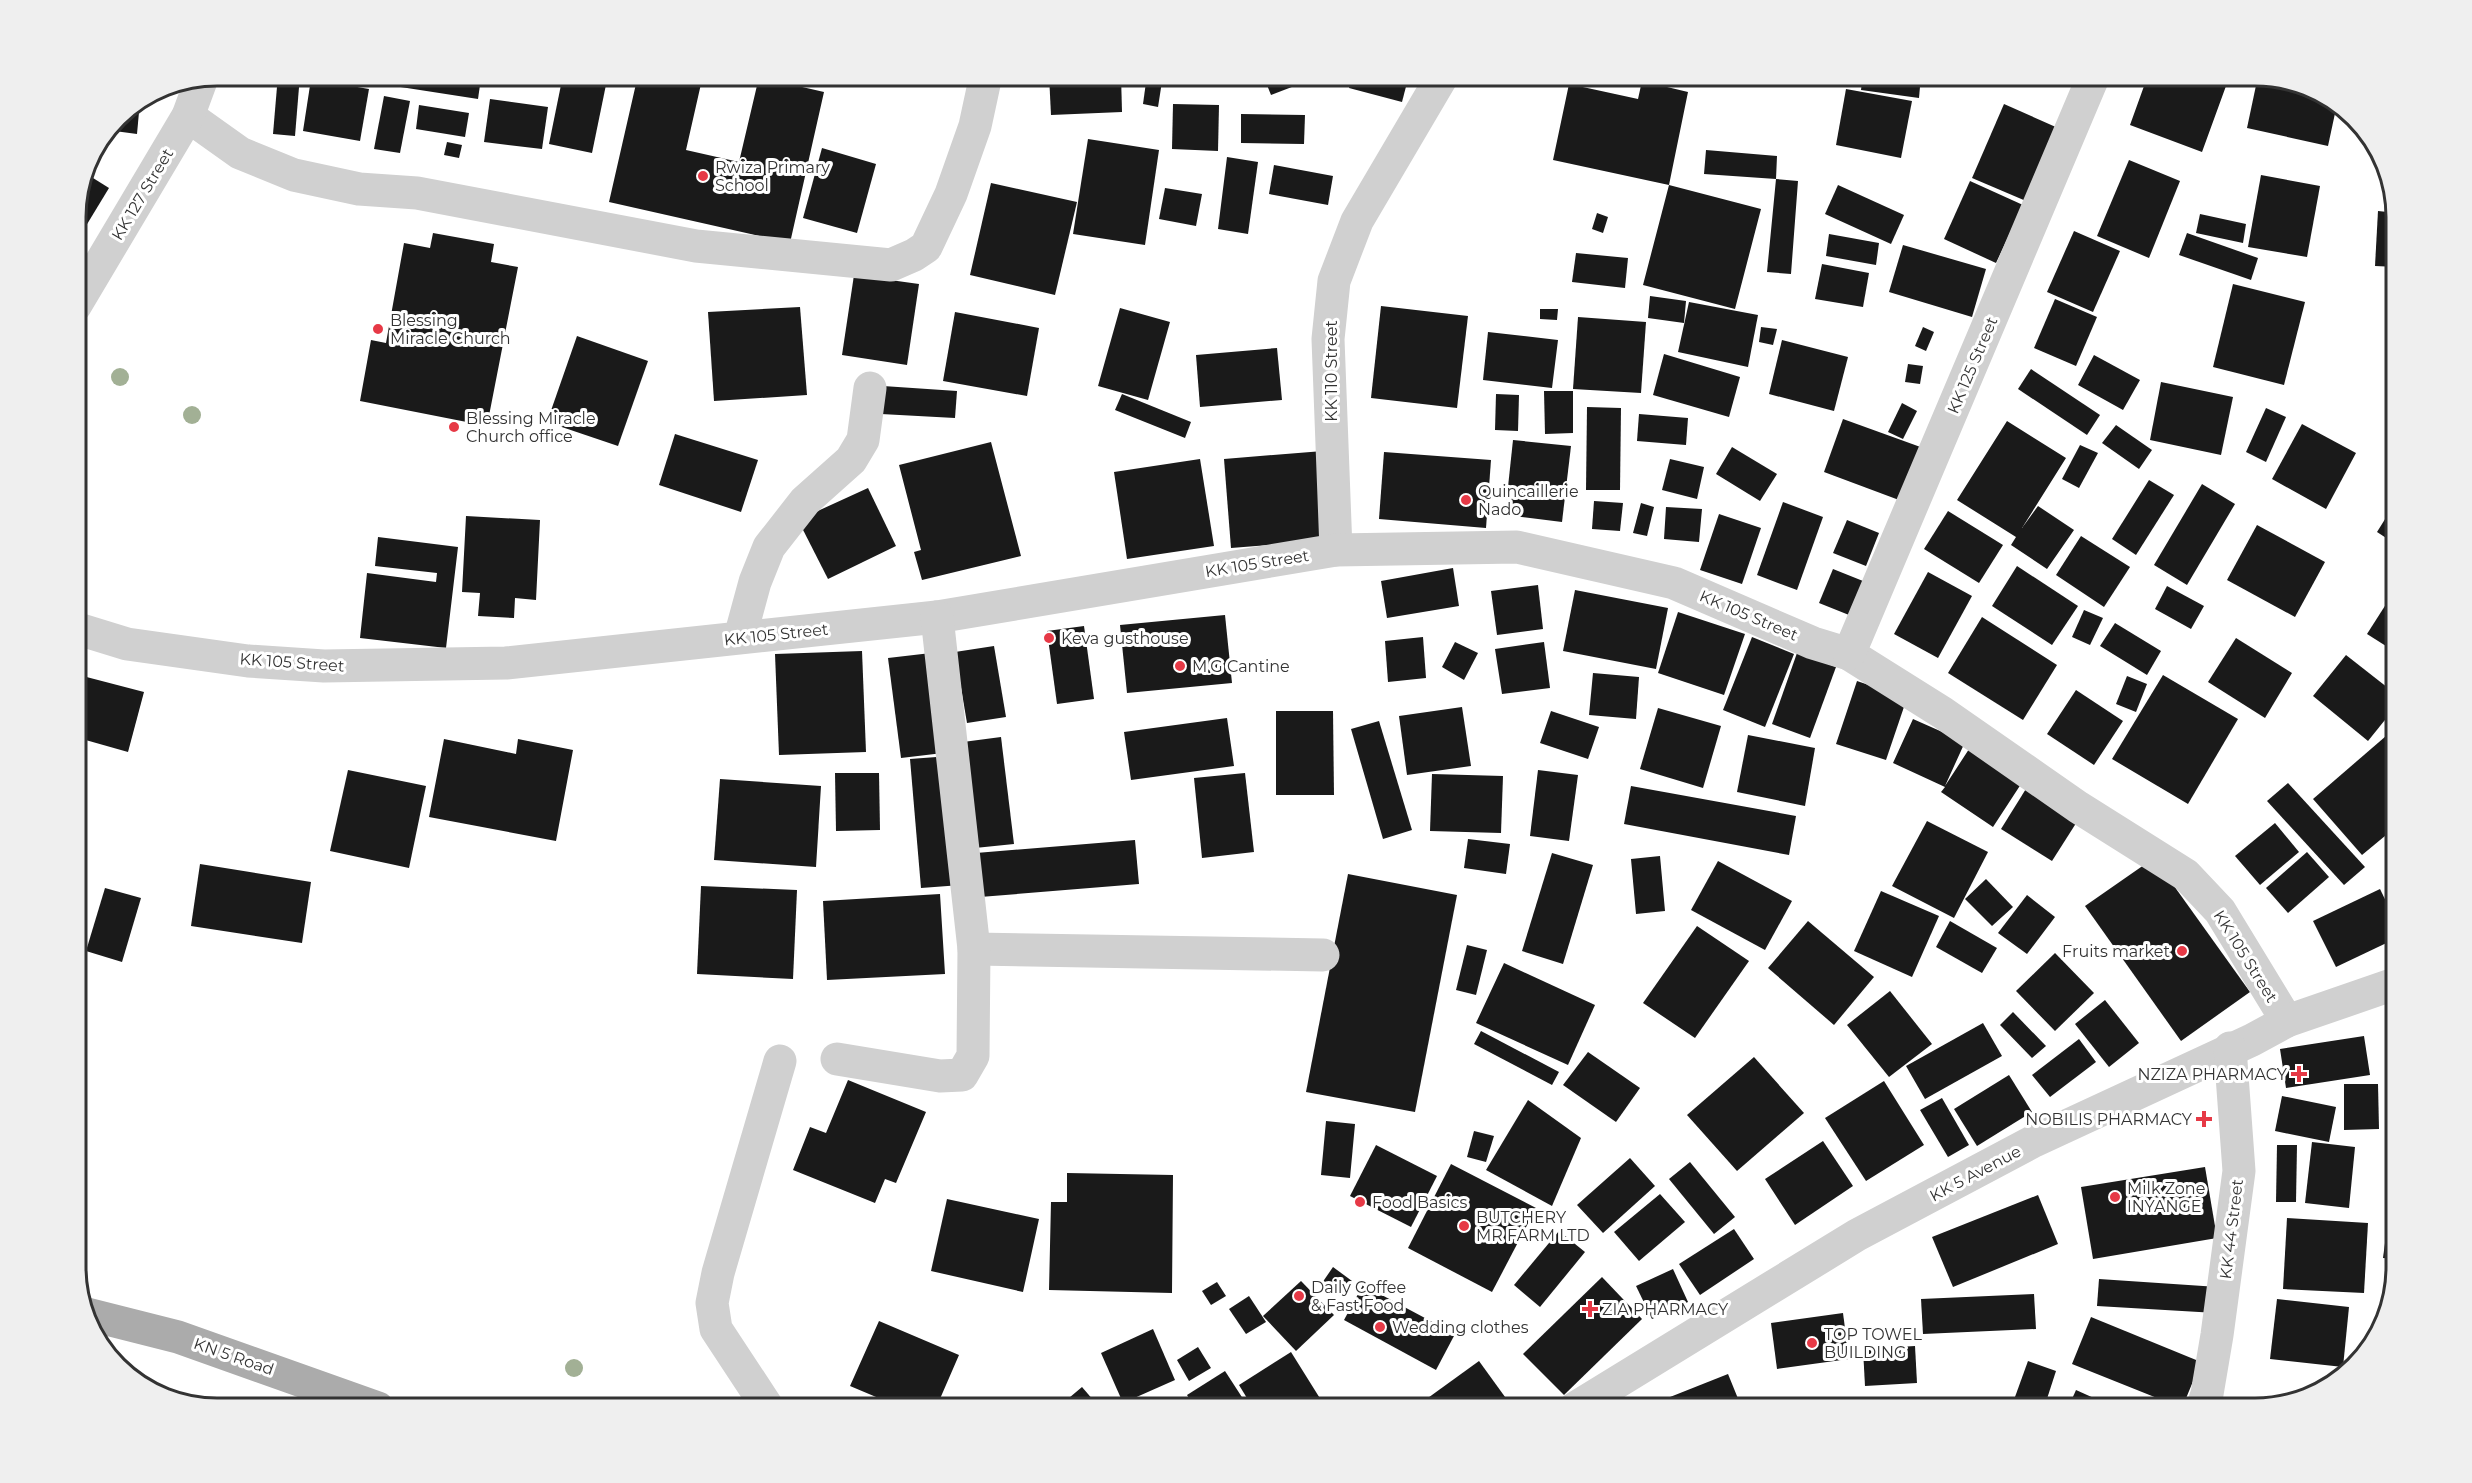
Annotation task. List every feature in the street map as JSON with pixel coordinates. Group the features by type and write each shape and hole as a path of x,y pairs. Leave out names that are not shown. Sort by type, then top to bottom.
{"main road":[{"name":"KN 5 Road","path":"96,1316 178,1337 350,1398"}],"street":[{"path":"188,116 240,153 294,175 359,189 417,193 696,246 891,265 926,247 951,194 975,126 984,86"},
{"name":"KK 110 Street","path":"1336,550 1328,339 1334,281 1357,221 1437,86"},
{"name":"KK 125 Street","path":"1849,654 2089,86"},
{"name":"KK 127 Street","path":"86,288 188,116 199,87"},
{"path":"740,637 755,582 769,547 805,501 850,460 863,440 870,388"},
{"name":"KK 105 Street","path":"86,631 127,644 248,661 324,666 506,663 937,617 1336,550 1517,547 1674,583 1813,643 1849,654 1943,713 2078,807 2186,875 2220,911 2287,1021"},
{"path":"837,1059 940,1076 962,1075 973,1056 974,949 937,617"},
{"path":"974,949 1323,955"},
{"name":"KK 5 Avenue","path":"1591,1398 1857,1235 2034,1141 2230,1048 2252,1040 2287,1021 2386,987"},
{"name":"KK 44 Street","path":"2206,1398 2217,1335 2239,1171 2230,1048"},
{"path":"761,1398 716,1329 712,1303 718,1273 780,1061"}],"building":[{"path":"277,86 299,86 295,136 273,134"},
{"path":"310,86 352,86 369,89 360,141 303,131"},
{"path":"394,86 480,86 478,99"},
{"path":"561,86 606,86 592,153 549,144"},
{"path":"635,86 701,86 686,150 739,162 757,86 798,86 824,92 790,243 609,202"},
{"path":"1050,86 1121,86 1122,112 1051,115"},
{"path":"1145,86 1161,86 1158,107 1143,104"},
{"path":"1267,86 1294,86 1271,95"},
{"path":"1349,86 1406,86 1402,102 1349,88"},
{"path":"1569,86 1638,99 1641,86 1663,86 1688,92 1669,185 1553,160"},
{"path":"1862,86 1920,86 1919,98 1861,90"},
{"path":"2144,86 2226,86 2202,152 2130,125"},
{"path":"2256,86 2289,90 2306,95 2335,113 2328,146 2247,128"},
{"path":"1846,89 1912,101 1901,158 1836,145"},
{"path":"384,96 410,101 400,153 374,149"},
{"path":"490,99 548,107 542,149 484,142"},
{"path":"1173,104 1219,105 1218,151 1172,149"},
{"path":"2004,104 2058,128 2026,201 1972,178"},
{"path":"419,105 469,113 465,137 416,129"},
{"path":"139,112 137,134 117,131"},
{"path":"1241,114 1305,115 1304,144 1241,143"},
{"path":"1088,139 1159,150 1145,245 1073,234"},
{"path":"447,142 462,145 459,158 444,155"},
{"path":"822,148 876,164 857,233 803,218"},
{"path":"1706,150 1777,156 1776,179 1704,174"},
{"path":"1227,157 1258,162 1248,234 1218,229"},
{"path":"2129,160 2180,181 2149,258 2097,236"},
{"path":"1274,165 1333,176 1328,205 1269,194"},
{"path":"2261,175 2320,186 2307,257 2248,247"},
{"path":"92,177 109,188 86,226 86,208"},
{"path":"1776,179 1798,181 1791,274 1767,272"},
{"path":"1970,181 2023,205 1996,263 1944,239"},
{"path":"991,183 1077,202 1055,295 970,275"},
{"path":"1669,185 1761,209 1735,309 1643,285"},
{"path":"1838,185 1904,215 1891,244 1825,214"},
{"path":"1165,188 1202,194 1196,226 1159,219"},
{"path":"2378,211 2386,212 2386,266 2375,266"},
{"path":"1597,213 1608,217 1603,233 1592,229"},
{"path":"2200,214 2246,224 2243,243 2196,233"},
{"path":"2074,231 2120,251 2093,312 2047,292"},
{"path":"433,233 494,244 491,262 518,267 487,426 360,401 371,340 386,343 404,243 430,248"},
{"path":"2187,233 2258,258 2251,280 2179,255"},
{"path":"1829,234 1879,243 1876,265 1826,256"},
{"path":"1903,245 1986,269 1972,317 1889,292"},
{"path":"1576,253 1628,258 1625,288 1572,282"},
{"path":"1822,264 1869,273 1863,307 1815,299"},
{"path":"854,275 919,284 907,365 842,355"},
{"path":"2233,284 2305,302 2284,385 2213,367"},
{"path":"1650,296 1686,301 1684,323 1648,318"},
{"path":"2055,299 2097,317 2076,366 2034,348"},
{"path":"1689,302 1758,315 1748,367 1678,352"},
{"path":"1381,306 1468,316 1457,408 1371,398"},
{"path":"800,307 807,395 714,401 708,312"},
{"path":"1120,308 1170,322 1148,400 1098,386"},
{"path":"1540,309 1558,309 1557,320 1540,319"},
{"path":"955,312 1039,328 1027,396 943,381"},
{"path":"1578,317 1646,322 1641,393 1573,389"},
{"path":"1761,327 1777,329 1773,345 1759,342"},
{"path":"1923,327 1934,332 1926,351 1915,346"},
{"path":"1488,332 1558,340 1552,388 1483,380"},
{"path":"577,336 648,361 618,446 547,422"},
{"path":"1782,340 1848,357 1834,411 1769,394"},
{"path":"1277,348 1282,400 1200,407 1196,355"},
{"path":"1664,354 1740,377 1729,417 1653,395"},
{"path":"2094,355 2140,380 2123,410 2078,385"},
{"path":"1908,364 1923,366 1920,384 1905,382"},
{"path":"2031,369 2100,415 2087,435 2018,389"},
{"path":"2161,382 2233,397 2221,455 2150,440"},
{"path":"883,386 957,391 955,418 881,414"},
{"path":"1544,391 1573,391 1573,433 1545,434"},
{"path":"1122,394 1191,422 1185,438 1115,410"},
{"path":"1496,394 1519,395 1518,431 1495,430"},
{"path":"1902,403 1917,411 1903,439 1888,432"},
{"path":"1587,407 1621,408 1620,490 1586,490"},
{"path":"2266,408 2286,417 2266,462 2246,452"},
{"path":"1639,414 1688,418 1686,445 1637,441"},
{"path":"1843,419 1926,449 1907,503 1824,472"},
{"path":"2007,421 2066,458 2022,528 2038,506 2074,530 2047,569 2011,545 2016,537 1957,500"},
{"path":"2302,424 2356,453 2326,509 2272,479"},
{"path":"2116,425 2152,450 2139,469 2102,443"},
{"path":"675,434 758,460 741,512 659,485"},
{"path":"1513,440 1571,446 1562,522 1505,515"},
{"path":"991,442 1021,556 922,580 914,552 921,550 899,465"},
{"path":"2080,445 2098,453 2079,488 2062,479"},
{"path":"1732,447 1777,474 1760,501 1716,474"},
{"path":"1323,451 1331,540 1231,548 1224,459"},
{"path":"1384,452 1491,460 1486,528 1379,519"},
{"path":"1200,459 1214,546 1127,559 1114,472"},
{"path":"1670,459 1704,467 1697,499 1662,490"},
{"path":"2149,480 2174,495 2136,555 2112,539"},
{"path":"2202,484 2235,504 2187,585 2154,565"},
{"path":"868,488 896,546 828,579 798,520"},
{"path":"1594,501 1623,503 1620,531 1592,529"},
{"path":"1783,502 1823,517 1797,590 1757,575"},
{"path":"1641,503 1654,507 1647,536 1633,533"},
{"path":"1666,507 1702,509 1699,542 1664,539"},
{"path":"1948,511 2003,545 1979,583 1924,549"},
{"path":"1719,514 1761,528 1742,584 1700,570"},
{"path":"466,516 540,520 536,600 515,598 514,618 478,616 480,593 462,592"},
{"path":"2386,518 2386,538 2377,532"},
{"path":"1847,520 1879,533 1866,566 1833,553"},
{"path":"2257,525 2325,562 2295,617 2227,580"},
{"path":"2081,536 2130,567 2104,607 2056,575"},
{"path":"378,537 458,547 446,648 360,638 367,573 436,582 437,573 375,566"},
{"path":"2017,566 2078,606 2052,645 1992,606"},
{"path":"1453,568 1459,606 1387,618 1381,581"},
{"path":"1833,569 1868,583 1854,617 1819,603"},
{"path":"1928,572 1972,596 1938,658 1894,634"},
{"path":"1538,585 1543,629 1497,635 1491,591"},
{"path":"2167,586 2204,606 2191,629 2155,609"},
{"path":"1575,590 1668,608 1656,669 1563,651"},
{"path":"2386,604 2386,646 2367,634"},
{"path":"2084,610 2103,618 2090,645 2072,637"},
{"path":"1678,612 1745,634 1724,695 1658,673"},
{"path":"1225,615 1232,683 1127,693 1120,625"},
{"path":"1982,617 2057,665 2023,720 1948,673"},
{"path":"2115,623 2161,651 2147,675 2100,646"},
{"path":"1084,626 1094,699 1057,704 1047,631"},
{"path":"1423,637 1426,678 1388,682 1385,641"},
{"path":"1752,637 1794,654 1765,727 1723,710"},
{"path":"2236,638 2292,673 2265,718 2208,682"},
{"path":"1455,642 1478,653 1464,680 1442,667"},
{"path":"1544,642 1550,688 1502,694 1495,649"},
{"path":"994,646 1006,717 967,723 955,652"},
{"path":"862,651 866,752 779,755 775,654"},
{"path":"931,653 943,753 901,758 888,658"},
{"path":"1797,653 1836,667 1810,738 1772,724"},
{"path":"2346,655 2386,686 2386,719 2368,741 2313,696"},
{"path":"1593,673 1639,677 1636,719 1589,715"},
{"path":"2163,675 2238,719 2188,804 2112,759"},
{"path":"2127,676 2147,684 2136,712 2116,704"},
{"path":"86,677 144,692 128,752 86,740"},
{"path":"1857,681 1907,698 1886,760 1836,744"},
{"path":"2076,690 2123,721 2094,765 2047,734"},
{"path":"1462,707 1471,766 1407,775 1399,716"},
{"path":"1658,708 1721,726 1703,788 1640,769"},
{"path":"1276,711 1333,711 1334,795 1276,795"},
{"path":"1551,711 1599,727 1588,759 1540,743"},
{"path":"1227,718 1234,766 1131,780 1124,732"},
{"path":"1913,719 1965,742 1945,786 1971,746 2023,781 1993,827 1941,792 1945,787 1893,763"},
{"path":"1379,721 1412,830 1383,839 1351,729"},
{"path":"1748,735 1815,748 1805,806 1737,792"},
{"path":"2386,736 2386,835 2362,855 2313,799"},
{"path":"1001,737 1014,844 975,848 963,742"},
{"path":"444,739 516,754 518,739 573,750 556,841 429,817"},
{"path":"950,756 961,885 921,888 910,759"},
{"path":"348,770 426,786 409,868 330,851"},
{"path":"1538,770 1578,775 1569,841 1530,836"},
{"path":"835,773 879,773 880,830 836,831"},
{"path":"1245,773 1254,852 1202,858 1194,778"},
{"path":"1432,774 1503,776 1501,833 1430,831"},
{"path":"720,779 821,786 816,867 714,860"},
{"path":"2288,783 2365,867 2344,885 2267,801"},
{"path":"2029,784 2080,817 2052,861 2001,829"},
{"path":"1631,786 1796,816 1789,855 1624,824"},
{"path":"1927,821 1988,852 1954,918 1892,886"},
{"path":"2275,823 2299,852 2260,885 2235,856"},
{"path":"1468,839 1510,844 1506,874 1464,868"},
{"path":"1135,840 1139,884 980,897 976,853"},
{"path":"2307,852 2329,877 2288,913 2266,888"},
{"path":"1552,853 1593,865 1563,964 1522,951"},
{"path":"1660,856 1665,911 1636,914 1631,859"},
{"path":"2154,858 2250,992 2181,1041 2085,906"},
{"path":"1718,861 1792,901 1765,950 1691,910"},
{"path":"200,864 311,882 302,943 191,926"},
{"path":"1348,874 1457,895 1415,1112 1306,1092"},
{"path":"1986,879 2013,907 1992,926 1965,899"},
{"path":"701,886 797,890 793,979 697,974"},
{"path":"105,888 141,898 122,962 86,951"},
{"path":"2380,889 2386,901 2386,943 2336,967 2313,921"},
{"path":"1881,891 1939,916 1912,977 1854,951"},
{"path":"940,894 945,974 827,980 823,901"},
{"path":"2027,895 2055,917 2027,954 1998,933"},
{"path":"1808,921 1874,977 1834,1025 1768,968"},
{"path":"1950,921 1997,948 1982,973 1936,947"},
{"path":"1697,926 1749,961 1695,1038 1643,1003"},
{"path":"1467,945 1487,950 1476,995 1456,990"},
{"path":"2055,953 2094,993 2055,1031 2016,991"},
{"path":"1504,963 1595,1005 1568,1065 1476,1023"},
{"path":"1890,991 1932,1044 1889,1077 1847,1025"},
{"path":"2105,1000 2139,1043 2109,1067 2075,1024"},
{"path":"2013,1012 2046,1046 2032,1058 2000,1025"},
{"path":"1983,1023 2002,1056 1925,1099 1906,1066"},
{"path":"1481,1031 1559,1072 1552,1085 1474,1044"},
{"path":"2364,1036 2370,1075 2286,1088 2280,1049"},
{"path":"2079,1039 2096,1062 2050,1097 2032,1075"},
{"path":"1588,1052 1640,1088 1616,1122 1563,1085"},
{"path":"1754,1057 1804,1113 1737,1171 1687,1115"},
{"path":"2009,1075 2032,1112 1977,1146 1954,1109"},
{"path":"848,1080 926,1112 896,1183 885,1179 875,1203 793,1170 810,1127 826,1133"},
{"path":"1884,1081 1924,1145 1866,1181 1825,1118"},
{"path":"2344,1084 2378,1084 2379,1129 2344,1130"},
{"path":"2282,1096 2336,1107 2329,1142 2275,1131"},
{"path":"1942,1098 1969,1145 1948,1157 1920,1110"},
{"path":"1528,1100 1581,1138 1552,1206 1486,1170"},
{"path":"1326,1121 1355,1124 1350,1178 1321,1175"},
{"path":"1474,1131 1494,1136 1486,1162 1467,1157"},
{"path":"1823,1141 1853,1186 1795,1225 1765,1179"},
{"path":"2312,1142 2355,1147 2349,1208 2305,1203"},
{"path":"1376,1145 1437,1176 1411,1227 1350,1196"},
{"path":"2277,1145 2297,1145 2296,1202 2276,1202"},
{"path":"1630,1158 1655,1186 1603,1233 1577,1205"},
{"path":"1690,1162 1735,1217 1714,1234 1669,1179"},
{"path":"1451,1164 1536,1208 1492,1292 1408,1248"},
{"path":"2205,1167 2217,1238 2093,1259 2081,1187"},
{"path":"1067,1173 1173,1175 1172,1293 1049,1290 1051,1202 1067,1202"},
{"path":"1660,1194 1685,1222 1639,1261 1614,1232"},
{"path":"2038,1195 2058,1244 1953,1287 1932,1237"},
{"path":"947,1199 1039,1219 1023,1292 931,1271"},
{"path":"2287,1218 2368,1223 2364,1293 2283,1289"},
{"path":"1734,1229 1754,1259 1700,1295 1679,1264"},
{"path":"1559,1231 1585,1252 1540,1307 1514,1285"},
{"path":"2386,1235 2386,1258 2383,1258"},
{"path":"1333,1267 1352,1281 1341,1297 1322,1283"},
{"path":"1673,1269 1688,1302 1652,1319 1636,1286"},
{"path":"1602,1277 1642,1319 1564,1395 1523,1354"},
{"path":"2099,1279 2218,1287 2216,1313 2097,1306"},
{"path":"1301,1281 1334,1315 1296,1351 1263,1316"},
{"path":"1217,1282 1226,1296 1211,1305 1202,1291"},
{"path":"1363,1285 1455,1334 1436,1370 1344,1320"},
{"path":"2034,1294 2036,1329 1923,1334 1921,1299"},
{"path":"1249,1296 1266,1322 1246,1334 1229,1309"},
{"path":"2277,1299 2349,1307 2343,1363 2339,1367 2270,1359"},
{"path":"1843,1313 1849,1359 1777,1369 1771,1323"},
{"path":"2091,1317 2201,1362 2186,1398 2157,1398 2072,1364"},
{"path":"879,1321 959,1355 940,1398 878,1398 850,1386"},
{"path":"1153,1329 1175,1380 1134,1398 1121,1398 1101,1353"},
{"path":"1915,1346 1917,1383 1865,1386 1863,1349"},
{"path":"1198,1347 1211,1368 1189,1381 1177,1360"},
{"path":"1291,1352 1320,1398 1247,1398 1239,1385"},
{"path":"1479,1361 1506,1398 1428,1398"},
{"path":"2028,1361 2056,1371 2047,1398 2015,1398"},
{"path":"1225,1371 1243,1398 1189,1398 1187,1395"},
{"path":"1728,1374 1738,1398 1668,1398"},
{"path":"1082,1387 1091,1398 1069,1398"},
{"path":"2076,1390 2094,1398 2072,1398"}],"place":[{"name":"Rwiza Primary School","path":"703,176"},
{"name":"Blessing Miracle Church","path":"378,329"},
{"name":"Blessing Miracle Church office","path":"454,427"},
{"name":"Quincaillerie Nado","path":"1466,500"},
{"name":"Keva gusthouse","path":"1049,638"},
{"name":"M.G Cantine","path":"1180,666"},
{"name":"Fruits market","path":"2182,951"},
{"name":"NZIZA PHARMACY","path":"2299,1074"},
{"name":"NOBILIS PHARMACY","path":"2204,1119"},
{"name":"Milk Zone INYANGE","path":"2115,1197"},
{"name":"Food Basics","path":"1360,1202"},
{"name":"BUTCHERY MR FARM LTD","path":"1464,1226"},
{"name":"Daily Coffee & Fast Food","path":"1299,1296"},
{"name":"ZIA PHARMACY","path":"1590,1309"},
{"name":"Wedding clothes","path":"1380,1327"},
{"name":"TOP TOWEL BUILDING","path":"1812,1343"}]}
